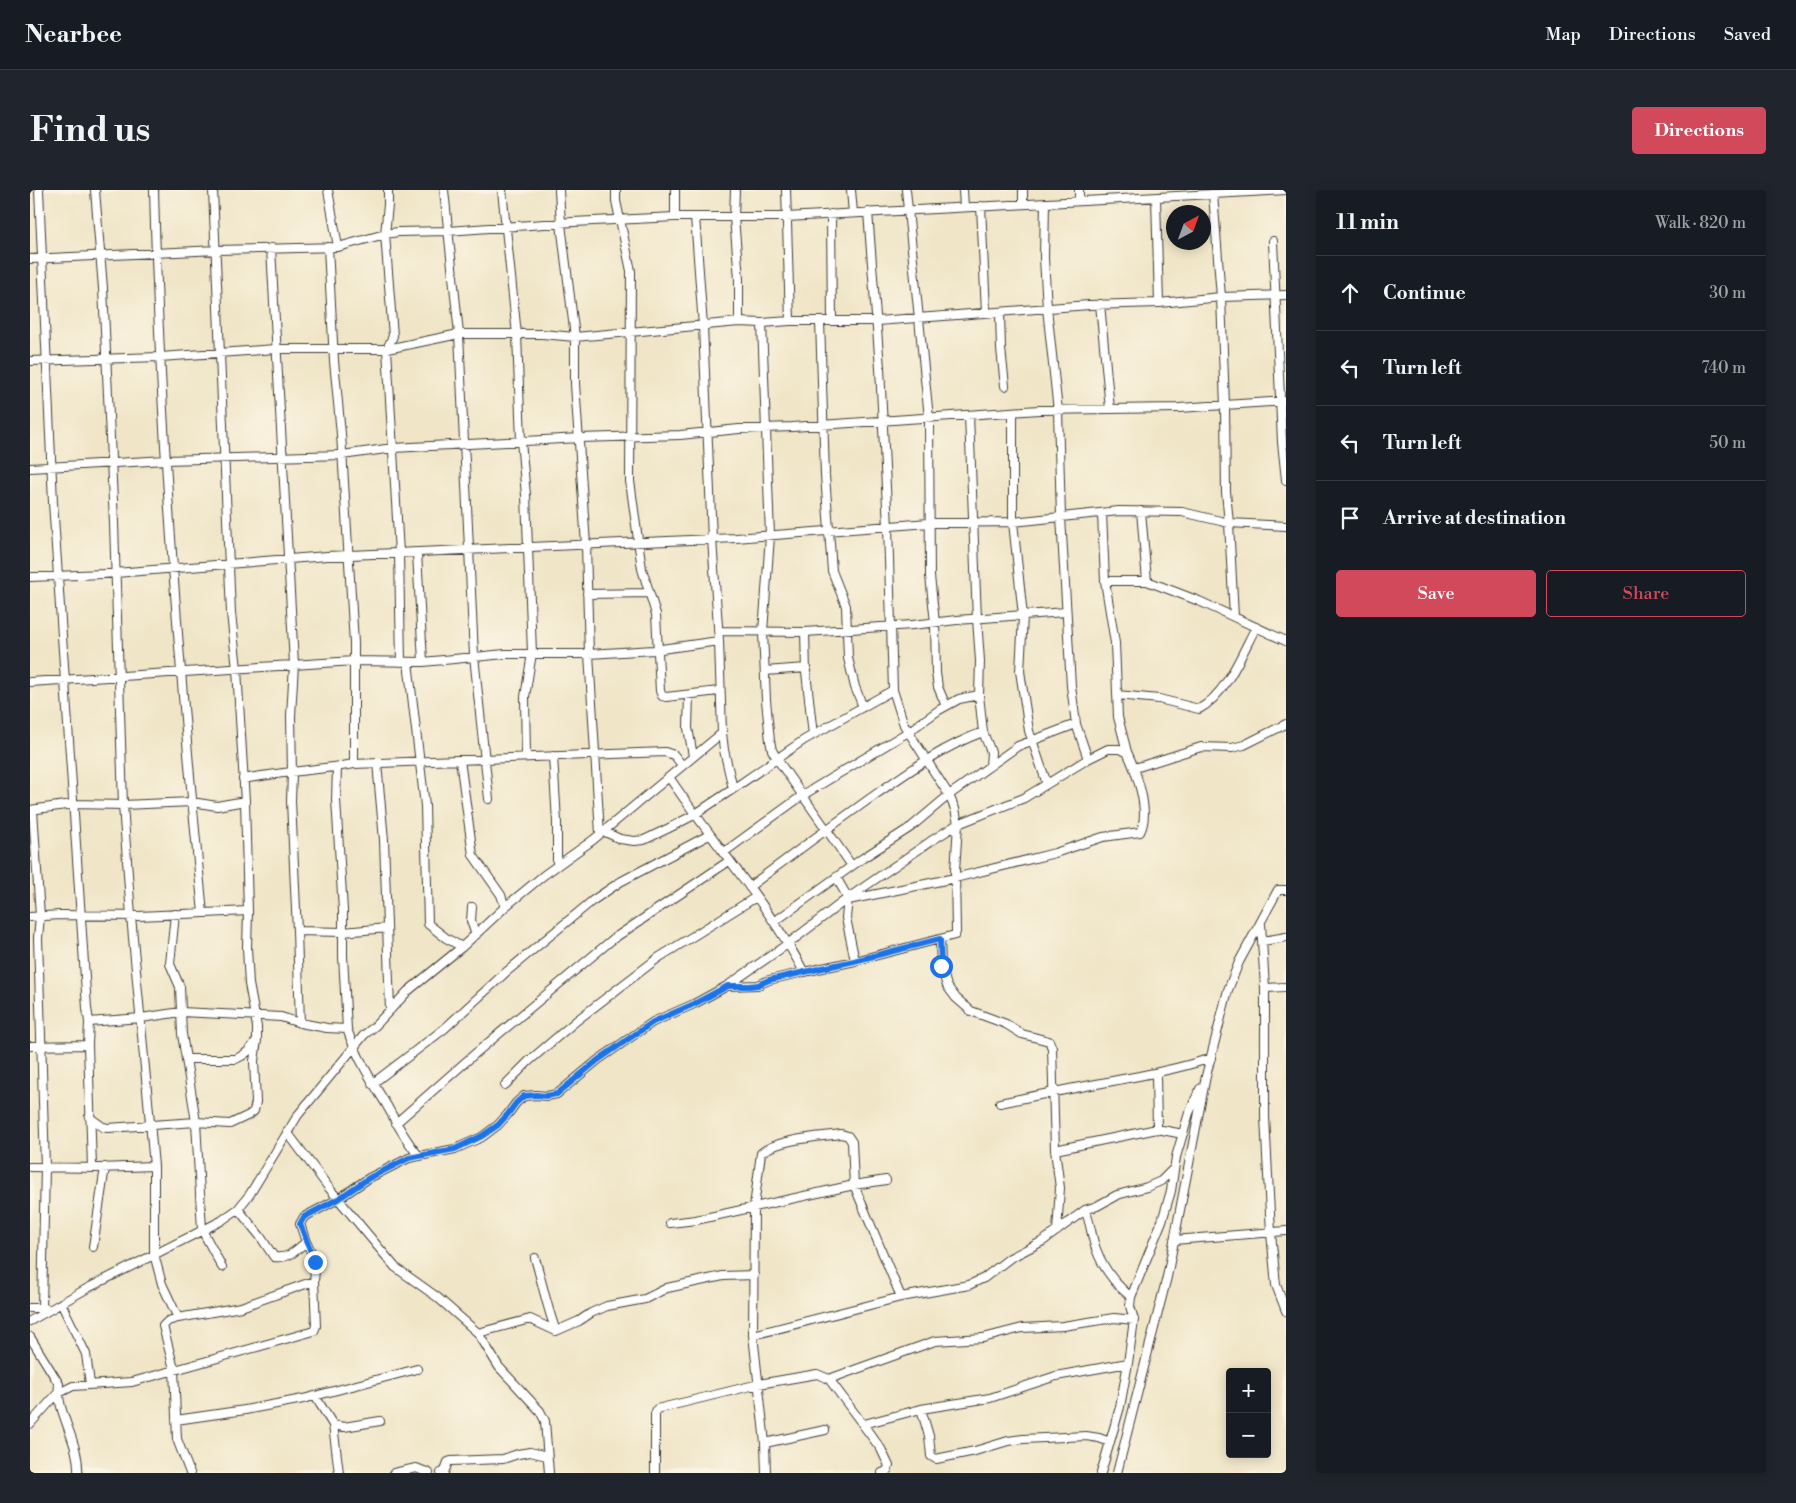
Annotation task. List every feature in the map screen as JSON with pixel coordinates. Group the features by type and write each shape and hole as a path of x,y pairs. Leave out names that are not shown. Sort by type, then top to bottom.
{"street":[{"path":"39,190 53,467 53,502 89,1022 89,1117 92,1168"},
{"path":"95,190 111,464 123,805 131,916 149,1101 149,1126 154,1166 154,1254 162,1284 178,1318"},
{"path":"154,190 160,357 173,568 192,802 204,913"},
{"path":"89,1117 103,1127 108,1128 196,1122 230,1124 249,1116 254,1111 256,1102 254,1061 257,1040 247,948 248,911 245,801 237,669 231,613 213,190"},
{"path":"328,190 338,247"},
{"path":"388,190 385,234 392,336 387,349 405,662 425,806 428,924 446,938 462,946"},
{"path":"444,190 459,334 474,656 489,800"},
{"path":"502,190 517,336 521,441 526,495 532,653 525,697 526,757"},
{"path":"559,190 561,224 575,337 575,384 586,545 589,654 602,833"},
{"path":"616,190 616,201 631,271 630,481 642,569 656,614 660,691 662,696 666,697 720,691"},
{"path":"675,190 675,217"},
{"path":"735,190 734,217 739,279 739,322"},
{"path":"786,190 790,321"},
{"path":"851,190 853,213"},
{"path":"906,190 929,418 930,576 935,623 937,680 946,706"},
{"path":"963,190 964,207"},
{"path":"1023,190 1023,204"},
{"path":"1079,190 1079,201"},
{"path":"30,259 216,250 338,247 385,234 620,220 831,214 1079,201 1139,194 1156,198 1197,192 1213,194 1286,190"},
{"path":"1213,194 1221,297 1226,492 1230,523 1234,617"},
{"path":"1156,198 1159,302"},
{"path":"1045,203 1044,258 1047,308 1058,411 1061,517 1071,686 1076,724 1088,759"},
{"path":"981,206 986,312"},
{"path":"728,986 758,985 769,980 854,961 955,935 956,932 955,878 958,824 955,809 949,795 904,725 894,690 888,527 877,321 868,212"},
{"path":"831,214 832,321"},
{"path":"695,217 719,641 722,733 733,789"},
{"path":"1273,241 1286,480"},
{"path":"328,247 354,660 354,764"},
{"path":"271,248 294,664 291,716 291,801 298,931 300,1023"},
{"path":"30,361 160,357 276,349 387,349 459,334 517,336 542,334 575,337 739,322 762,324 790,321 877,321 1100,304 1221,297 1286,296"},
{"path":"1100,304 1110,409"},
{"path":"1000,312 1005,386"},
{"path":"820,321 828,531 832,571 846,606 848,658 855,687 863,706"},
{"path":"762,324 770,536 764,632 770,741 777,759 852,866"},
{"path":"30,468 166,460 342,455 393,448 580,438 680,435 739,428 824,425 1014,412 1225,406 1283,401"},
{"path":"1014,412 1013,522 1022,616 1020,671 1032,740 1047,784"},
{"path":"969,415 980,661 979,695 983,732 991,752 990,766"},
{"path":"1142,511 1147,581"},
{"path":"30,578 289,559 770,536 929,524 1013,522 1142,511 1182,512 1230,523 1286,526"},
{"path":"848,899 955,878 1055,853 1103,837 1140,832 1143,827 1143,810 1135,768 1127,752 1118,716 1114,642 1105,581 1102,513"},
{"path":"417,552 423,662"},
{"path":"1105,581 1147,581 1199,600 1286,641"},
{"path":"587,594 649,593"},
{"path":"718,631 805,632 1066,612"},
{"path":"1117,696 1159,699 1199,709 1214,699 1220,691 1256,627"},
{"path":"805,632 806,668 813,735"},
{"path":"30,682 354,660 423,662 474,656 532,653 589,654 658,649 719,641"},
{"path":"765,671 806,668"},
{"path":"602,833 620,839 644,840 694,815 813,735 894,690"},
{"path":"689,695 688,728 693,756"},
{"path":"723,853 803,795 908,732 946,706 959,699 979,695"},
{"path":"774,922 836,877 911,827 949,795 1018,746 1076,724"},
{"path":"1135,768 1200,747 1232,748 1244,745 1286,724"},
{"path":"749,887 826,829 926,759 961,740 983,732"},
{"path":"30,1321 154,1254 220,1221 238,1209 250,1194 298,1114 353,1048 408,991 505,907 602,833 722,733"},
{"path":"30,1424 57,1394 73,1386 132,1382 314,1331 316,1326 315,1262 300,1224 304,1217 338,1199 369,1178 409,1158 455,1149 482,1136 498,1125 524,1096 557,1094 598,1060 653,1022 694,1004 728,986 848,899 958,824 1002,808 1108,749 1119,749 1127,752"},
{"path":"243,779 354,764 595,754 665,752 674,755 682,765"},
{"path":"553,756 557,822 557,866"},
{"path":"460,760 473,855 501,895 505,907"},
{"path":"377,763 384,840 390,1010"},
{"path":"337,767 336,800 347,1029 353,1048 372,1084 408,1143 419,1156"},
{"path":"669,776 694,815 789,943 804,972"},
{"path":"42,1308 45,1167 38,938 40,916 31,810 73,804 123,805 192,802 217,806 245,801"},
{"path":"372,1084 444,1030 505,973 592,901 620,882 709,835"},
{"path":"396,1123 477,1052 613,939 729,861"},
{"path":"836,877 848,899 846,918 854,961"},
{"path":"1117,1473 1159,1313 1206,1076 1228,990 1239,962 1278,890 1286,890"},
{"path":"505,1084 576,1021 658,958 756,897"},
{"path":"472,907 471,921 476,934"},
{"path":"30,917 131,916 248,911"},
{"path":"175,914 170,964 180,987 186,1059 196,1122 202,1230 222,1267"},
{"path":"1261,924 1265,988 1265,1116 1272,1233 1276,1285 1286,1311"},
{"path":"298,931 343,932 387,928"},
{"path":"1263,941 1286,937"},
{"path":"940,939 941,966 947,986 956,998 971,1011 1006,1024 1022,1034 1049,1041 1052,1048 1056,1150 1060,1188 1057,1232"},
{"path":"1265,988 1286,987"},
{"path":"89,1022 140,1018 181,1012 281,1017 327,1028 347,1029"},
{"path":"186,1059 236,1059 251,1049 257,1040"},
{"path":"30,1046 88,1045"},
{"path":"1000,1103 1156,1074 1184,1068 1211,1058"},
{"path":"1156,1074 1157,1129"},
{"path":"1101,1473 1120,1407 1128,1363 1134,1320 1130,1306 1131,1296 1162,1221 1171,1191 1182,1134 1189,1113 1206,1076"},
{"path":"1056,1150 1157,1129 1182,1134"},
{"path":"287,1132 338,1199 395,1267 437,1297 478,1333 499,1367 544,1416 549,1473"},
{"path":"766,1473 765,1443 753,1335 754,1207 761,1153 769,1147 779,1144 841,1134 848,1136 852,1142 854,1185 901,1297"},
{"path":"30,1167 154,1166"},
{"path":"93,1247 105,1167"},
{"path":"753,1335 901,1297 969,1285 984,1278 1010,1258 1043,1242 1085,1210 1116,1196 1147,1187 1161,1180 1174,1168"},
{"path":"670,1223 696,1220 854,1185 886,1180"},
{"path":"238,1209 274,1257 282,1258 292,1255 306,1242"},
{"path":"1085,1210 1090,1220 1096,1249 1104,1267 1112,1279 1131,1296"},
{"path":"1174,1240 1286,1231"},
{"path":"535,1258 556,1331"},
{"path":"478,1333 530,1319 556,1331 607,1306 645,1299 667,1288 723,1276 754,1275"},
{"path":"190,1473 177,1439 174,1369 163,1326 168,1321 178,1318 241,1307 314,1281"},
{"path":"30,1308 58,1305"},
{"path":"58,1305 86,1354 90,1384"},
{"path":"829,1380 935,1341 983,1338 1022,1328 1063,1326 1114,1318 1134,1320"},
{"path":"30,1337 59,1384 57,1394 78,1460 78,1473"},
{"path":"864,1424 921,1408 990,1398 1056,1376 1128,1363"},
{"path":"176,1420 245,1410 314,1396 417,1369"},
{"path":"655,1473 655,1414 657,1409 759,1384 817,1374 829,1380 864,1424 887,1459 889,1466 882,1473"},
{"path":"314,1396 333,1425 340,1473"},
{"path":"921,1408 931,1456 936,1459 1023,1439 1086,1436 1110,1442"},
{"path":"333,1425 344,1427 380,1421"},
{"path":"765,1443 825,1430"},
{"path":"441,1473 444,1473 448,1462 451,1461 504,1459 530,1452 547,1456"},
{"path":"394,1473 416,1468 429,1473"}],"route":[{"path":"315,1262 300,1224 304,1217 338,1199 369,1178 409,1158 455,1149 482,1136 498,1125 524,1096 557,1094 598,1060 653,1022 694,1004 728,986 758,985 769,980 940,939 941,966"}]}
